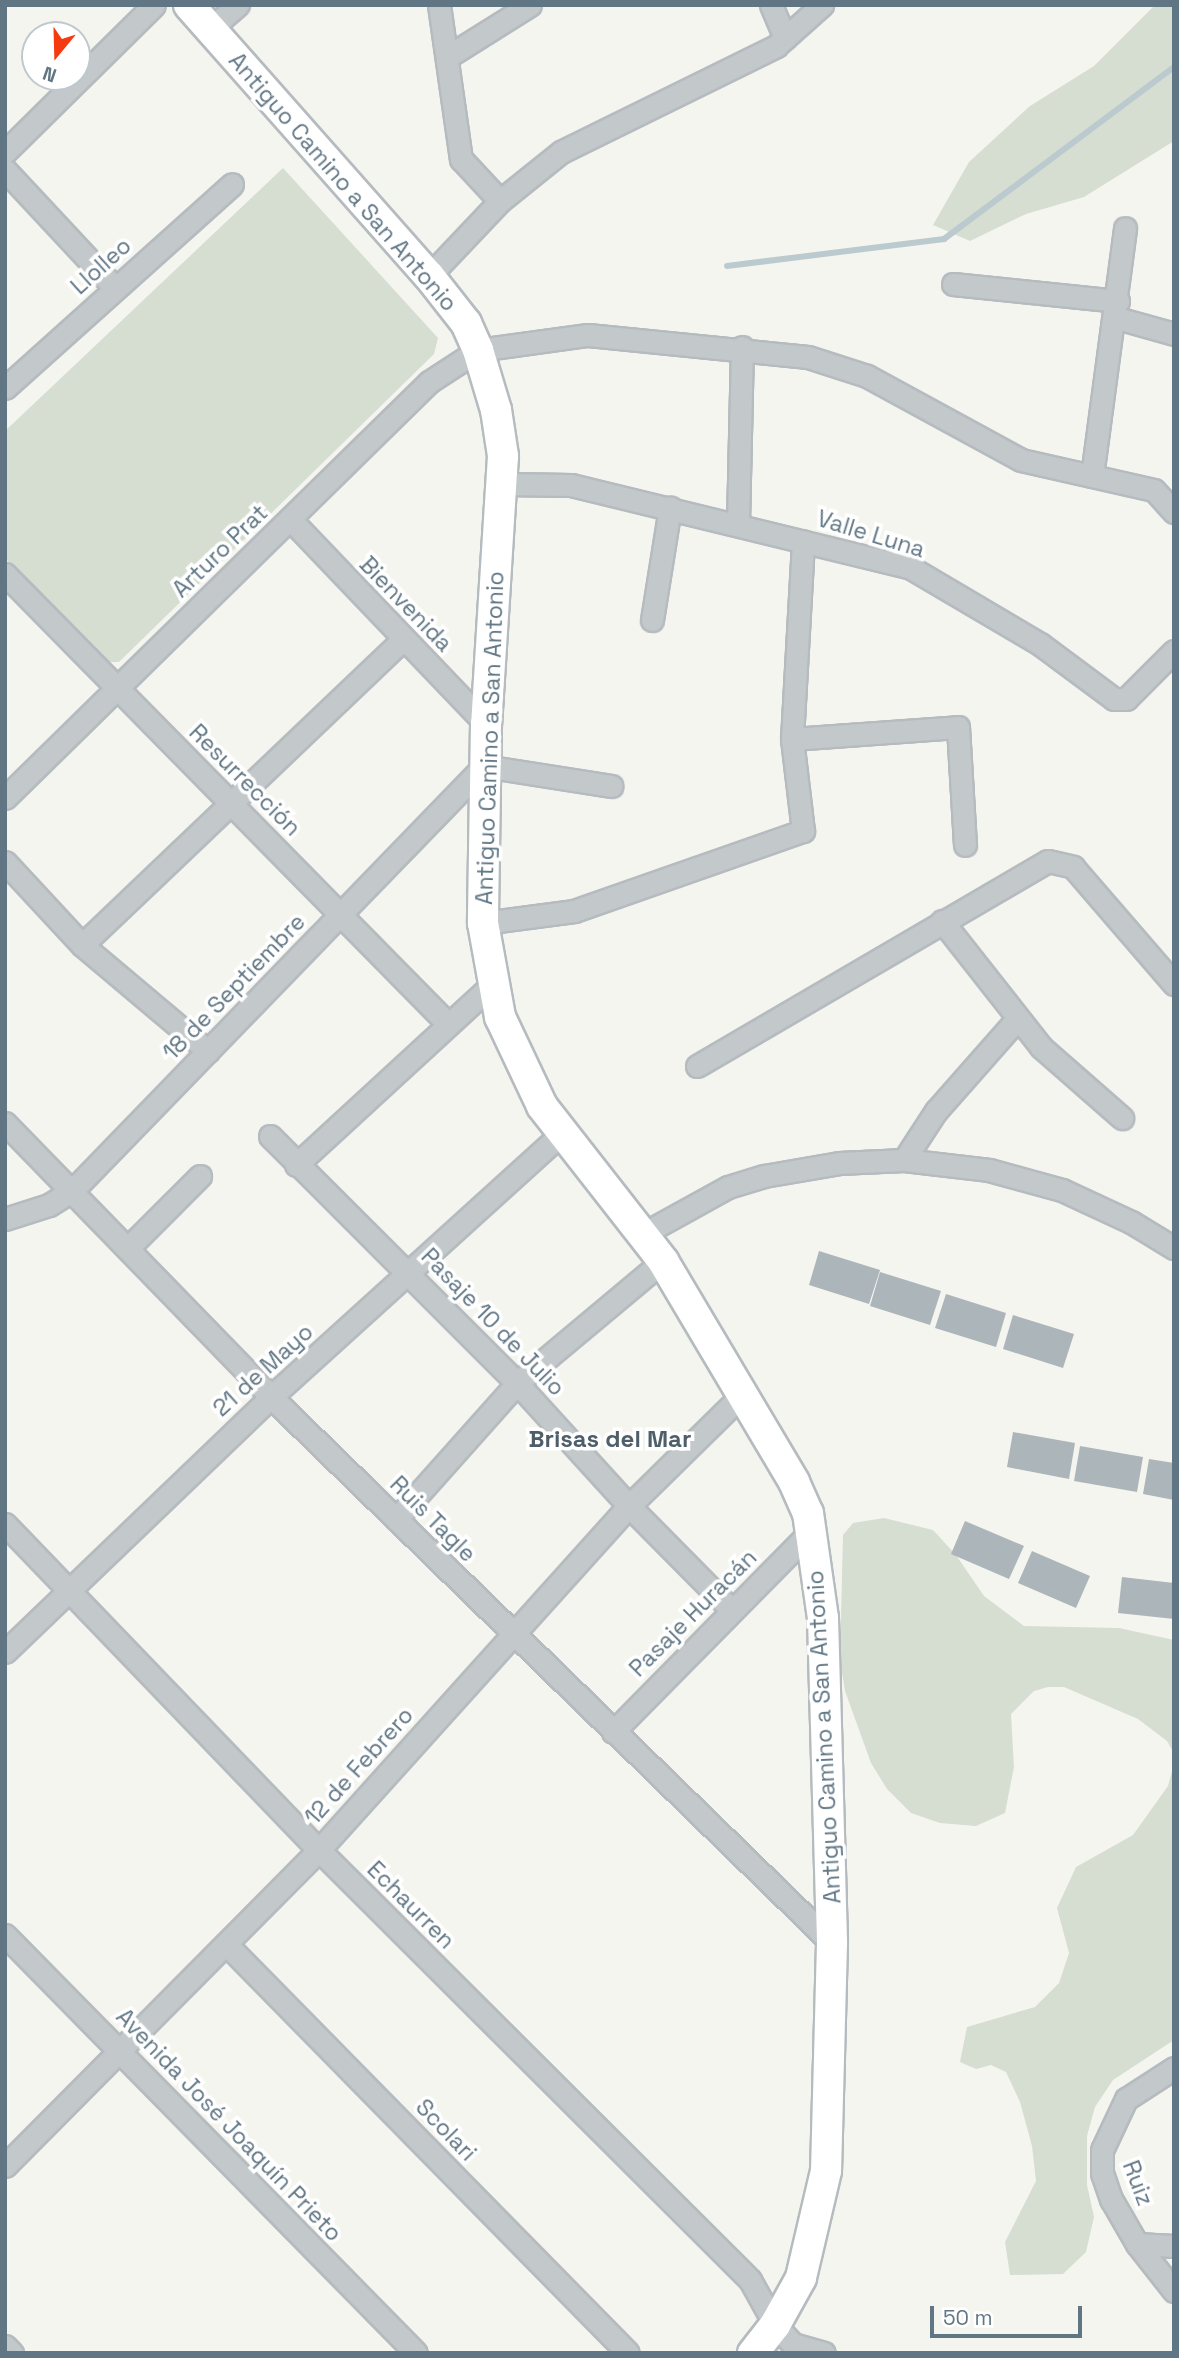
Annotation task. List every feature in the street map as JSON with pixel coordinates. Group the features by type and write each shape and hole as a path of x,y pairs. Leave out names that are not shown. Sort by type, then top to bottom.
{"street":[{"path":"5,152 154,5"},
{"name":"Antiguo Camino a San Antonio","path":"189,5 429,276 466,323 478,350 496,410 503,484 484,766 483,923 491,986 512,1048 562,1133 663,1261 794,1482 811,1531 823,1618 832,1943 829,2134 821,2208 801,2278 775,2325 753,2353"},
{"path":"210,29 238,5"},
{"path":"424,5 441,15 461,159 500,201"},
{"path":"447,57 530,5"},
{"path":"771,5 785,38"},
{"path":"429,276 500,201 561,152 785,38 822,5"},
{"path":"5,170 115,288"},
{"name":"Llolleo","path":"5,388 232,184"},
{"path":"1092,476 1117,310 1125,228"},
{"path":"953,284 1117,310 1174,334"},
{"path":"478,350 588,335 742,348 808,357 867,376 1021,460 1154,490 1174,512"},
{"path":"738,523 742,348"},
{"name":"Arturo Prat","path":"5,798 429,383 478,350"},
{"name":"Valle Luna","path":"503,484 571,485 738,523 911,568 1040,644 1114,699 1126,699 1174,651"},
{"path":"652,620 670,508"},
{"name":"Bienvenida","path":"290,519 486,724"},
{"path":"483,923 574,911 803,831 792,739 803,541"},
{"name":"Resurrección","path":"5,574 447,1023"},
{"path":"82,945 403,639"},
{"path":"792,739 958,727 965,845"},
{"path":"484,766 611,786"},
{"name":"18 de Septiembre","path":"5,1219 49,1205 74,1190 484,766"},
{"path":"697,1066 1048,860 1061,860 1073,867 1174,984"},
{"path":"5,862 82,945 208,1051"},
{"path":"942,921 1017,1019 1068,1073 1122,1118"},
{"path":"296,1165 447,1023 491,986"},
{"path":"904,1160 936,1111 1017,1019"},
{"name":"Ruis Tagle","path":"5,1123 74,1190 271,1397 512,1635 832,1943"},
{"name":"21 de Mayo","path":"5,1652 271,1397 562,1133"},
{"name":"Pasaje 10 de Julio","path":"270,1136 296,1165 410,1273 517,1383 629,1506 732,1609"},
{"path":"641,1235 728,1187 764,1176 839,1163 904,1160 989,1170 1050,1186 1108,1210 1174,1248"},
{"path":"128,1248 200,1176"},
{"path":"396,1519 517,1383 663,1261"},
{"name":"12 de Febrero","path":"5,2166 319,1850 629,1506 743,1394"},
{"name":"Echaurren","path":"5,1524 319,1850 750,2280 775,2325"},
{"name":"Pasaje Huracán","path":"613,1732 811,1531"},
{"name":"Avenida José Joaquín Prieto","path":"5,1935 416,2353"},
{"name":"Scolari","path":"226,1944 628,2353"},
{"name":"Ruiz","path":"1174,2068 1126,2099 1102,2150 1102,2173 1111,2199 1137,2244 1174,2291"},
{"path":"1137,2244 1174,2246"},
{"path":"775,2325 793,2344 824,2353"},
{"path":"5,2346 12,2353"}],"shaded area":[{"path":"1155,5 1174,5 1174,141 1084,197 1026,214 970,241 933,225 969,162 1030,106 1094,66"},
{"path":"283,168 438,338 434,354 119,662 102,662 5,558 5,431"},
{"path":"884,1518 933,1530 956,1555 984,1596 1024,1626 1119,1628 1174,1640 1174,1753 1167,1741 1138,1719 1064,1687 1048,1687 1034,1691 1011,1714 1014,1767 1005,1813 976,1826 940,1823 911,1813 887,1789 871,1763 845,1691 840,1660 843,1535 853,1523"},
{"path":"1174,1764 1174,2040 1113,2080 1095,2107 1087,2136 1087,2185 1094,2217 1086,2252 1063,2274 1010,2275 1005,2242 1036,2181 1032,2146 1020,2102 1006,2072 991,2065 976,2069 960,2062 967,2027 1035,2007 1059,1983 1069,1953 1057,1908 1076,1867 1133,1835 1168,1786"}],"building":[{"path":"819,1251 880,1270 869,1304 809,1285"},
{"path":"880,1272 941,1291 930,1325 870,1306"},
{"path":"946,1294 1006,1313 996,1347 935,1328"},
{"path":"1013,1315 1074,1334 1063,1368 1003,1349"},
{"path":"1013,1432 1075,1443 1069,1479 1007,1467"},
{"path":"1080,1446 1143,1457 1137,1492 1074,1481"},
{"path":"1149,1459 1174,1463 1174,1500 1143,1494"},
{"path":"965,1521 1024,1546 1009,1579 951,1554"},
{"path":"1032,1551 1090,1576 1076,1608 1018,1583"},
{"path":"1122,1577 1174,1583 1174,1619 1118,1613"}],"waterway":[{"path":"727,266 944,239 1174,67"}],"district":[{"name":"Brisas del Mar","path":"610,1439"}]}
